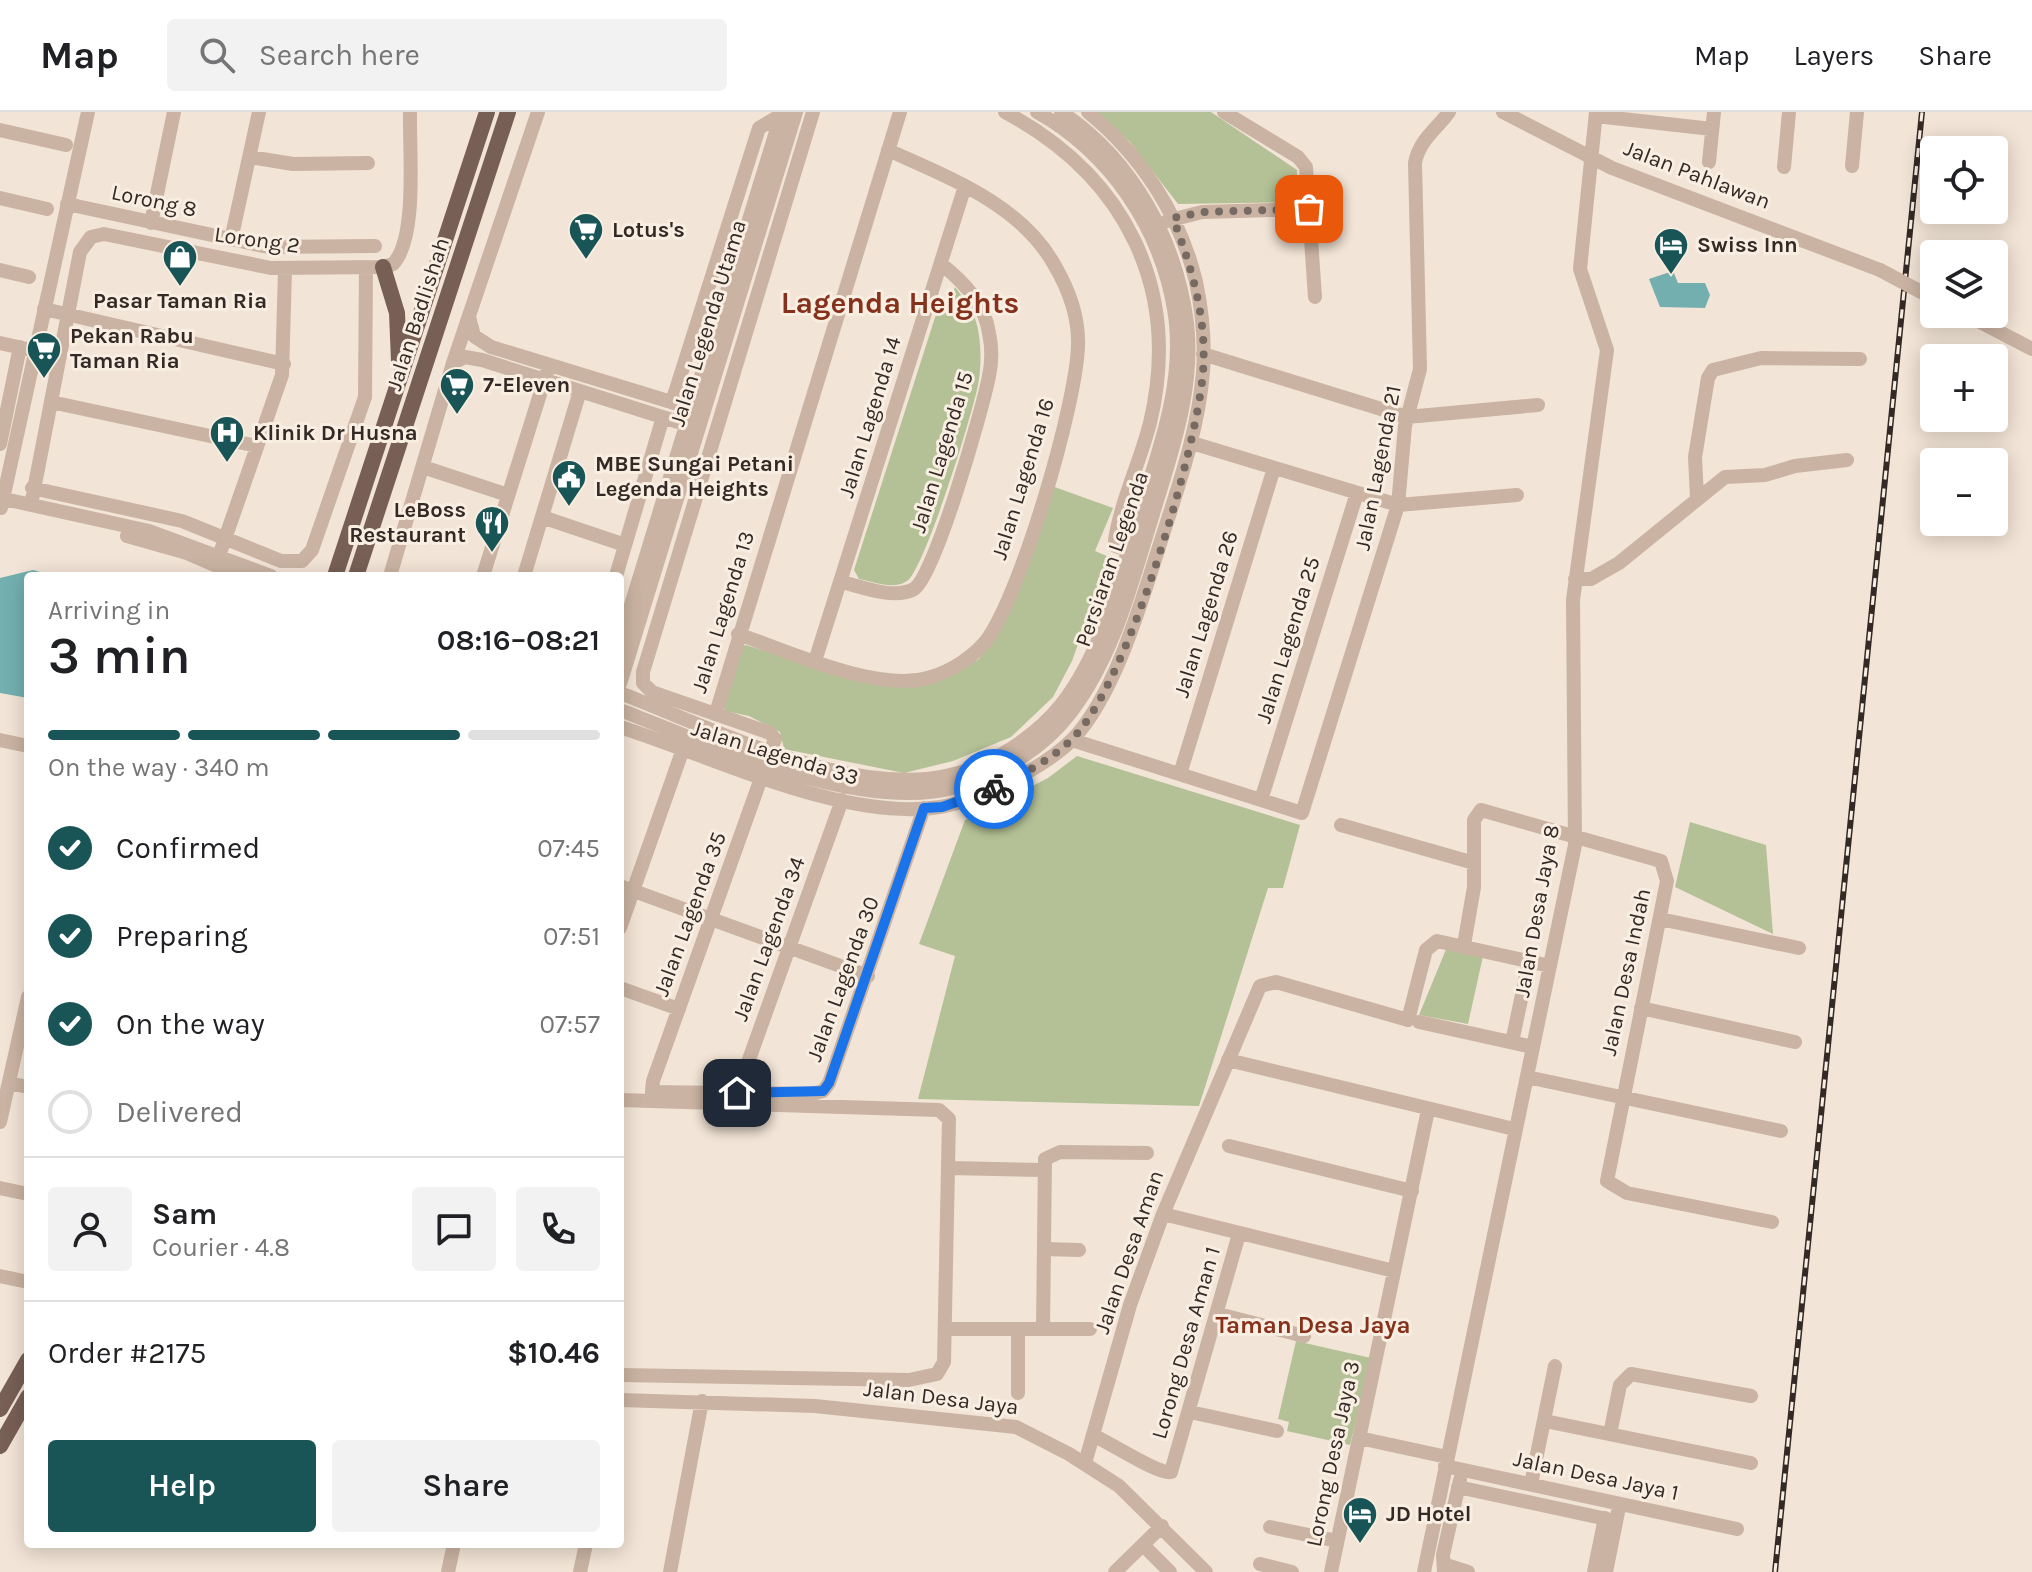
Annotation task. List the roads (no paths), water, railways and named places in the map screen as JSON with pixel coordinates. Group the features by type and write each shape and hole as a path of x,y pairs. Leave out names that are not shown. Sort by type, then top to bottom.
{"main road":[{"name":"Jalan Badlishah","path":"336,572 487,112"},
{"name":"Jalan Badlishah","path":"357,572 508,112"},
{"path":"374,267 394,293 397,383"},
{"path":"0,1409 20,1389"},
{"path":"0,1446 24,1404"}],"street":[{"path":"0,444 3,415 44,309 88,112"},
{"path":"151,223 174,112"},
{"path":"231,240 259,112"},
{"path":"32,488 132,508 225,537 293,563 302,561 312,550 365,397 374,267 400,257 407,234 410,112"},
{"path":"391,572 453,363 538,112"},
{"path":"767,764 775,739 770,733 652,692 642,677 693,500 813,112"},
{"name":"Jalan Lagenda 13","path":"716,713 900,112"},
{"path":"1005,112 1048,137 1089,173 1133,237 1154,291 1160,340 1157,386 1115,540 1116,546 1155,559"},
{"name":"Persiaran Legenda","path":"1037,112 1077,139 1102,162 1153,227"},
{"name":"Persiaran Legenda","path":"624,711 767,764 915,780 1003,768 1070,692 1098,641 1173,446 1188,364 1184,307 1141,193 1113,156 1061,112"},
{"path":"1003,768 1072,740 1125,650 1192,443 1203,354 1196,281 1173,218 1126,146 1088,112"},
{"path":"1224,112 1303,162 1307,172 1315,297"},
{"name":"Jalan Pahlawan","path":"1503,112 1592,158 1880,270 1920,291"},
{"path":"1709,162 1714,112"},
{"path":"1784,167 1789,112"},
{"path":"1852,166 1857,112"},
{"path":"672,402 759,128 787,113"},
{"name":"Jalan Legenda Utama","path":"698,410 713,341 787,113"},
{"name":"Jalan Legenda Utama","path":"624,630 672,494 787,113"},
{"path":"1596,114 1712,129"},
{"name":"Jalan Desa Jaya 8","path":"1424,1572 1576,835 1572,641 1575,579 1607,350 1580,269 1596,114"},
{"name":"Jalan Lagenda 21","path":"1261,800 1302,813 1398,505 1407,417 1421,359 1415,163 1419,150 1440,116"},
{"path":"0,130 66,145"},
{"name":"Jalan Lagenda 16","path":"738,634 815,661 901,680 931,677 970,657 988,638 1010,596 1029,541 1074,383 1078,346 1075,314 1057,269 1035,238 998,205 888,150"},
{"path":"250,157 293,164 368,163"},
{"name":"Jalan Lagenda 14","path":"815,661 965,186"},
{"path":"0,198 47,209"},
{"name":"Lorong 8","path":"67,204 231,240 292,249 375,246"},
{"path":"1153,227 1173,218 1202,212 1309,209"},
{"name":"Lorong 2","path":"68,315 80,252 86,242 97,235 285,270 374,267"},
{"name":"Jalan Lagenda 15","path":"842,582 901,593 919,584 932,559 968,450 990,375 990,337 978,302 941,264"},
{"path":"0,270 29,277"},
{"path":"219,556 284,364 285,270"},
{"path":"44,309 284,364"},
{"path":"702,314 713,341"},
{"path":"31,505 68,315"},
{"path":"469,317 474,336 480,342 698,410"},
{"path":"1992,328 2032,349"},
{"path":"0,343 28,349"},
{"path":"1,503 28,349"},
{"path":"1203,354 1407,417 1538,405"},
{"path":"453,363 470,357 693,427"},
{"path":"1697,498 1695,457 1708,378 1713,370 1761,358 1860,359"},
{"path":"484,572 549,364"},
{"path":"525,572 580,391"},
{"path":"51,402 257,446"},
{"path":"617,572 663,417"},
{"path":"1192,443 1398,505 1517,495"},
{"path":"1575,579 1591,579 1619,563 1728,476 1765,475 1795,466 1847,460"},
{"path":"423,467 508,495"},
{"name":"Jalan Lagenda 26","path":"1180,774 1274,468"},
{"name":"Jalan Lagenda 25","path":"1261,800 1357,493"},
{"path":"672,494 693,500"},
{"name":"Jalan Legenda Utama","path":"624,669 672,494"},
{"path":"1,503 31,505 149,531 261,572"},
{"path":"1,503 145,540 229,572"},
{"path":"542,517 625,545"},
{"name":"Persiaran Legenda","path":"624,695 767,764"},
{"name":"Jalan Lagenda 33","path":"624,728 683,749 767,764 842,800 924,808 972,798 1003,768"},
{"path":"0,740 24,745"},
{"path":"1072,740 1261,800"},
{"path":"683,749 626,889 868,976"},
{"name":"Jalan Lagenda 35","path":"652,1092 653,1081 767,764"},
{"name":"Jalan Lagenda 34","path":"737,1093 842,800"},
{"name":"Jalan Lagenda 30","path":"652,1092 823,1091 829,1083 868,976 924,808"},
{"name":"Jalan Desa Indah","path":"1474,863 1474,820 1481,810 1661,861 1668,874 1607,1181 1627,1193 1772,1222"},
{"path":"1341,825 1474,863 1464,945"},
{"path":"1660,919 1799,948"},
{"path":"1413,1021 1429,947 1443,941 1550,966"},
{"path":"1512,1042 1529,962"},
{"name":"Jalan Desa Aman","path":"1085,1463 1130,1305 1163,1214 1256,991 1270,982 1413,1021 1533,1047"},
{"path":"624,989 679,1009"},
{"path":"1641,1008 1795,1042"},
{"path":"0,1122 24,1017"},
{"path":"1228,1060 1514,1129"},
{"path":"1527,1077 1781,1131"},
{"path":"9,1083 24,1086"},
{"path":"624,1100 939,1110 949,1119 945,1329 941,1368 922,1379 624,1375"},
{"name":"Lorong Desa Jaya 3","path":"1331,1572 1428,1110"},
{"path":"1229,1146 1412,1191"},
{"path":"1043,1329 1045,1159 1055,1153 1147,1153"},
{"path":"949,1168 1043,1170"},
{"path":"0,1188 24,1193"},
{"path":"1163,1214 1394,1271"},
{"name":"Lorong Desa Aman 1","path":"1094,1436 1165,1474 1173,1468 1239,1234"},
{"path":"1044,1249 1079,1250"},
{"path":"0,1276 24,1281"},
{"path":"1218,1314 1304,1336"},
{"path":"945,1329 1090,1329"},
{"path":"1018,1330 1018,1393"},
{"path":"1531,1484 1555,1366"},
{"path":"1610,1434 1620,1385 1631,1374 1751,1396"},
{"name":"Jalan Desa Jaya","path":"624,1400 815,1406 999,1424 1032,1434 1085,1463 1126,1492 1206,1572"},
{"path":"670,1572 702,1401"},
{"path":"1190,1412 1277,1431"},
{"path":"1545,1421 1751,1463"},
{"name":"Jalan Desa Jaya 1","path":"1359,1438 1446,1462 1462,1470 1737,1529"},
{"path":"1462,1470 1443,1555 1445,1569 1468,1572"},
{"path":"1458,1487 1611,1520"},
{"path":"1594,1572 1611,1520 1620,1504"},
{"path":"1606,1572 1611,1520"},
{"path":"1115,1572 1162,1526"},
{"path":"1270,1527 1337,1541"},
{"path":"1143,1545 1170,1572"},
{"path":"448,1572 453,1548"},
{"path":"580,1572 586,1548"},
{"path":"1260,1564 1292,1572"}],"water":[{"path":"1673,271 1678,283 1705,283 1710,295 1705,308 1660,307 1649,279"},
{"path":"24,572 24,697 0,693 0,578"}],"railway":[{"path":"1775,1572 1922,112"}],"place":[{"name":"Lotus's","path":"586,261"},
{"name":"Swiss Inn","path":"1671,276"},
{"name":"Pasar Taman Ria","path":"180,288"},
{"name":"Pekan Rabu Taman Ria","path":"44,380"},
{"name":"7-Eleven","path":"457,416"},
{"name":"Klinik Dr Husna","path":"227,464"},
{"name":"MBE Sungai Petani Legenda Heights","path":"569,508"},
{"name":"LeBoss Restaurant","path":"492,554"},
{"name":"JD Hotel","path":"1360,1545"}],"district":[{"name":"Lagenda Heights","path":"900,303"},
{"name":"Taman Desa Jaya","path":"1313,1325"}]}
